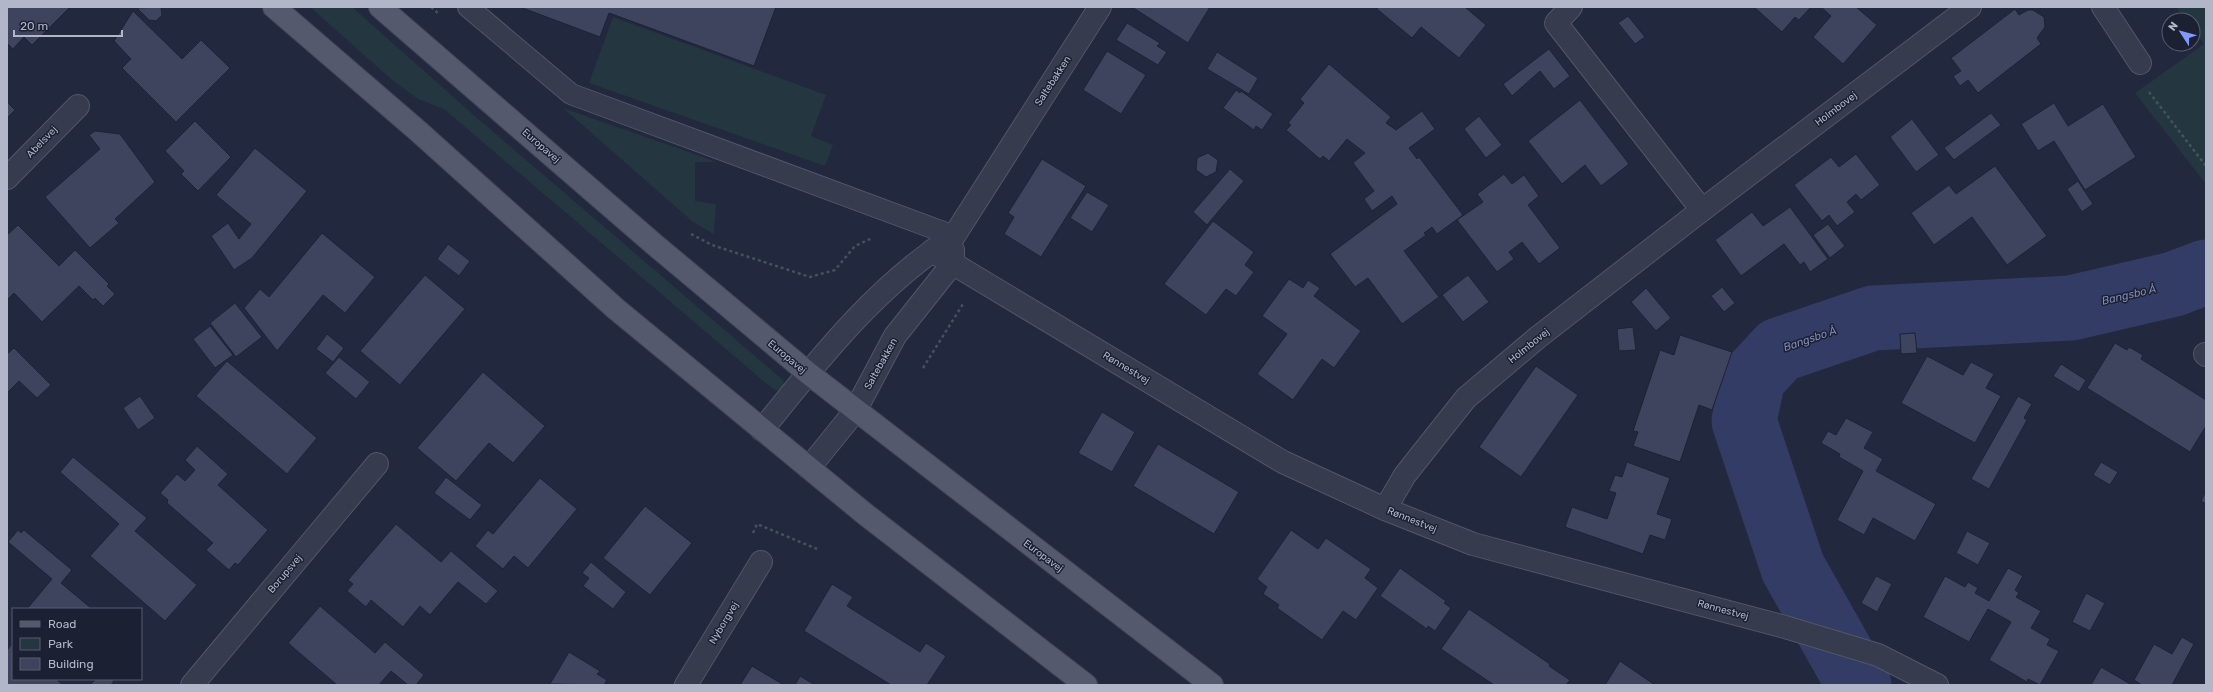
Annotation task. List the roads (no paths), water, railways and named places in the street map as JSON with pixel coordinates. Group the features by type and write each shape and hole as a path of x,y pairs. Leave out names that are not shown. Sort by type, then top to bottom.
{"main road":[{"path":"274,7 418,131 616,310 865,514 1086,685"},
{"name":"Europavej","path":"380,7 655,245 808,373 855,411 1212,685"}],"street":[{"name":"Saltebakken","path":"762,430 808,373 867,306 932,251 954,236 1100,7"},
{"path":"1570,7 1556,23 1702,210"},
{"name":"Holmbovej","path":"1385,509 1404,476 1466,398 1538,338 1702,210 1970,7"},
{"path":"2102,7 2140,63"},
{"name":"Abelsvej","path":"7,178 78,106"},
{"path":"953,263 954,236"},
{"name":"Rønnestvej","path":"932,251 1283,462 1385,509 1473,544 1785,627 1858,648 1878,655 1937,685"},
{"name":"Saltebakken","path":"809,468 855,411 895,336 953,263"},
{"name":"Borupsvej","path":"192,685 377,464"},
{"name":"Nyborgvej","path":"686,685 761,562"}],"lane":[{"path":"468,7 571,94 954,236"}],"waterway":[{"name":"Bangsbo Å","path":"1859,685 1793,568 1744,421 1753,378 1779,350 1873,318 2071,308 2174,284 2206,272"}]}
